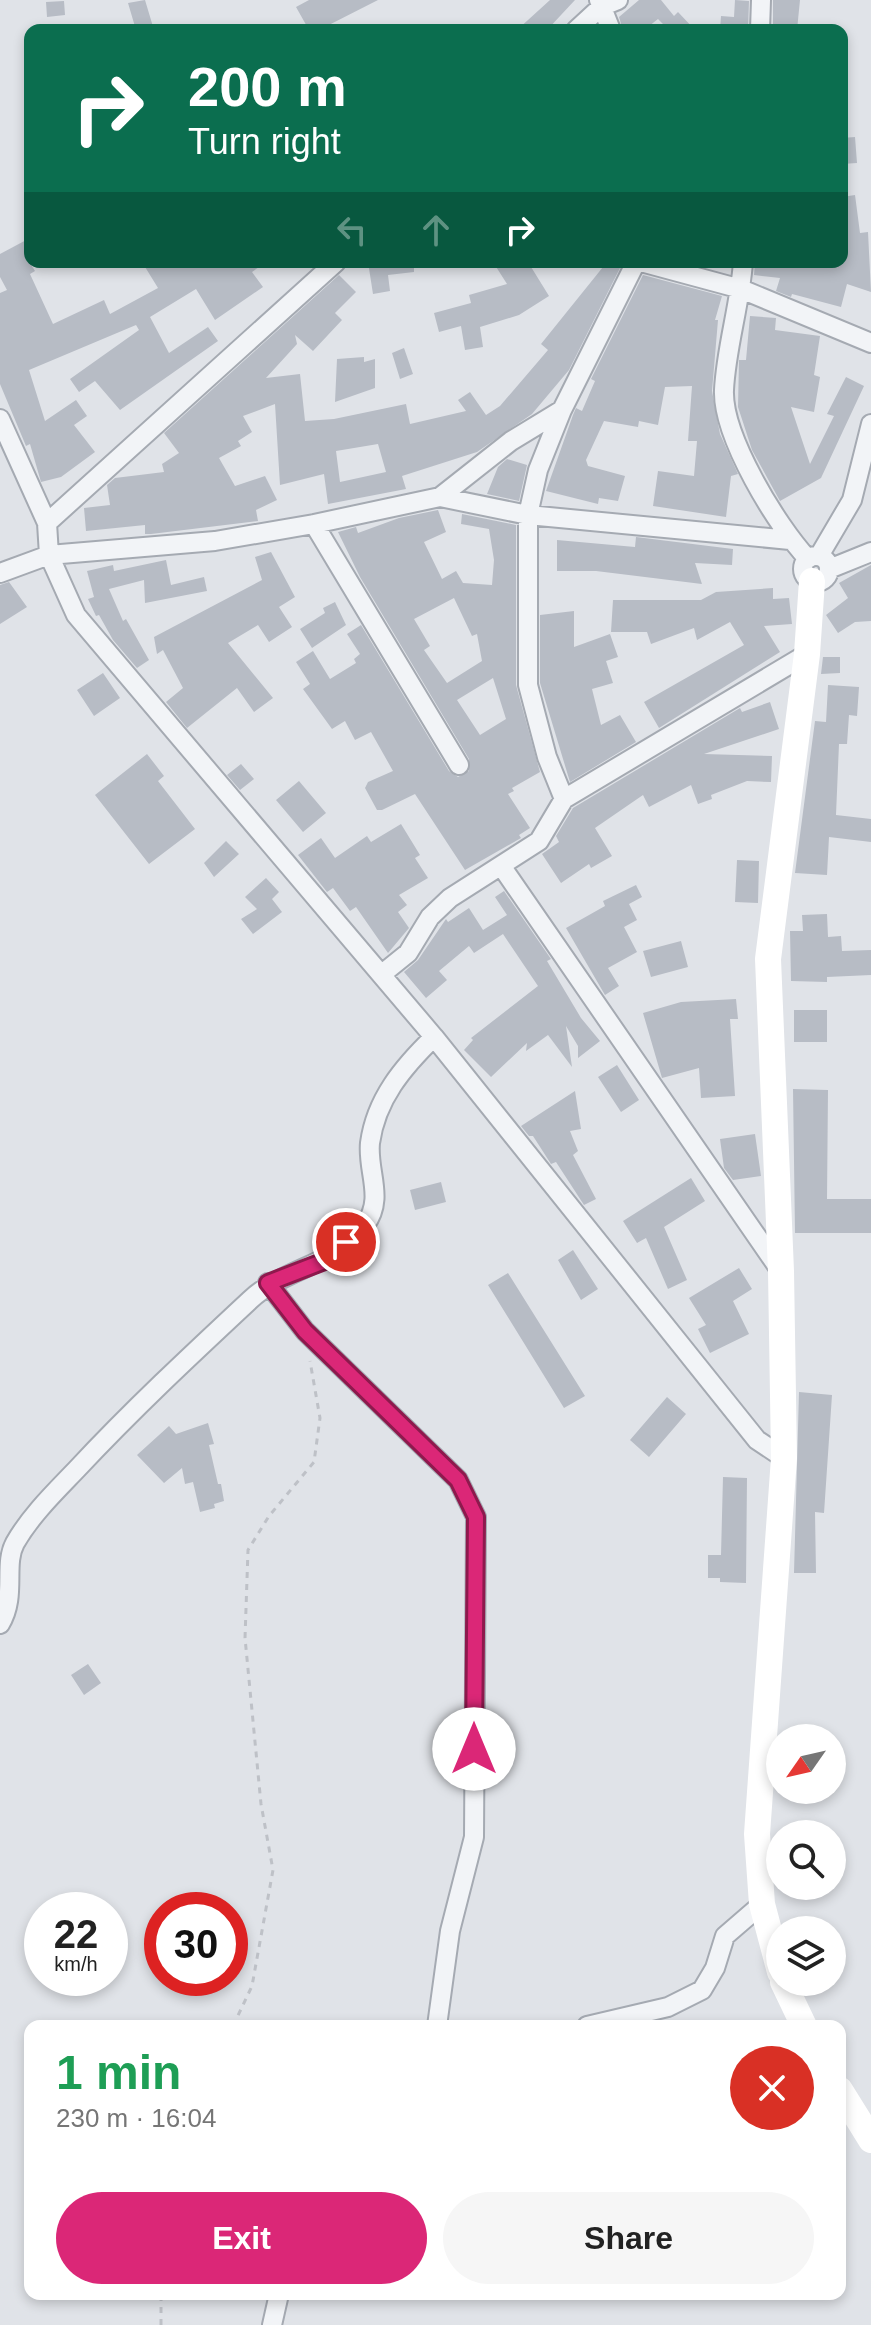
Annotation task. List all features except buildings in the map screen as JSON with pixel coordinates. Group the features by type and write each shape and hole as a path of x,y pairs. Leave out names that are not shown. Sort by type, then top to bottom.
{"street":[{"path":"760,24 761,0"},
{"path":"582,24 606,2"},
{"path":"606,2 610,24"},
{"path":"47,523 329,268"},
{"path":"564,799 547,757 528,685 528,515 538,470 562,410 635,268"},
{"path":"661,268 741,289 871,343"},
{"path":"743,268 724,393 738,447 753,481 790,540 817,566"},
{"path":"440,497 511,441 562,410"},
{"path":"0,419 47,523 49,555 76,615 382,974 757,1440 784,1458"},
{"path":"766,1919 757,1834 784,1458 781,1271 768,959 817,566 852,500 871,424"},
{"path":"0,573 49,555 215,541 440,497 528,515 790,540"},
{"path":"314,524 459,765"},
{"path":"817,566 871,552"},
{"path":"382,974 408,953 430,917 450,898 539,841 564,799 807,654"},
{"path":"502,867 781,1271"},
{"path":"0,1624 9,1609 12,1546 31,1519 133,1409 268,1283 327,1260 366,1225 377,1193 370,1146 379,1110 401,1068 434,1037"},
{"path":"268,1283 305,1331 458,1480 476,1517 474,1837 450,1931 438,2020"},
{"path":"613,2020 668,2007 702,1990 715,1968 725,1936 762,1904"},
{"path":"790,1996 801,2020"},
{"path":"846,2100 871,2140"},
{"path":"272,2325 278,2300"}],"path":[{"path":"236,2020 252,1986 273,1870 261,1804 245,1638 248,1550 269,1516 314,1462 320,1418 305,1331"},
{"path":"161,2300 161,2325"}],"route":[{"path":"346,1242 327,1260 268,1283 305,1331 458,1480 476,1517 474,1749"}]}
